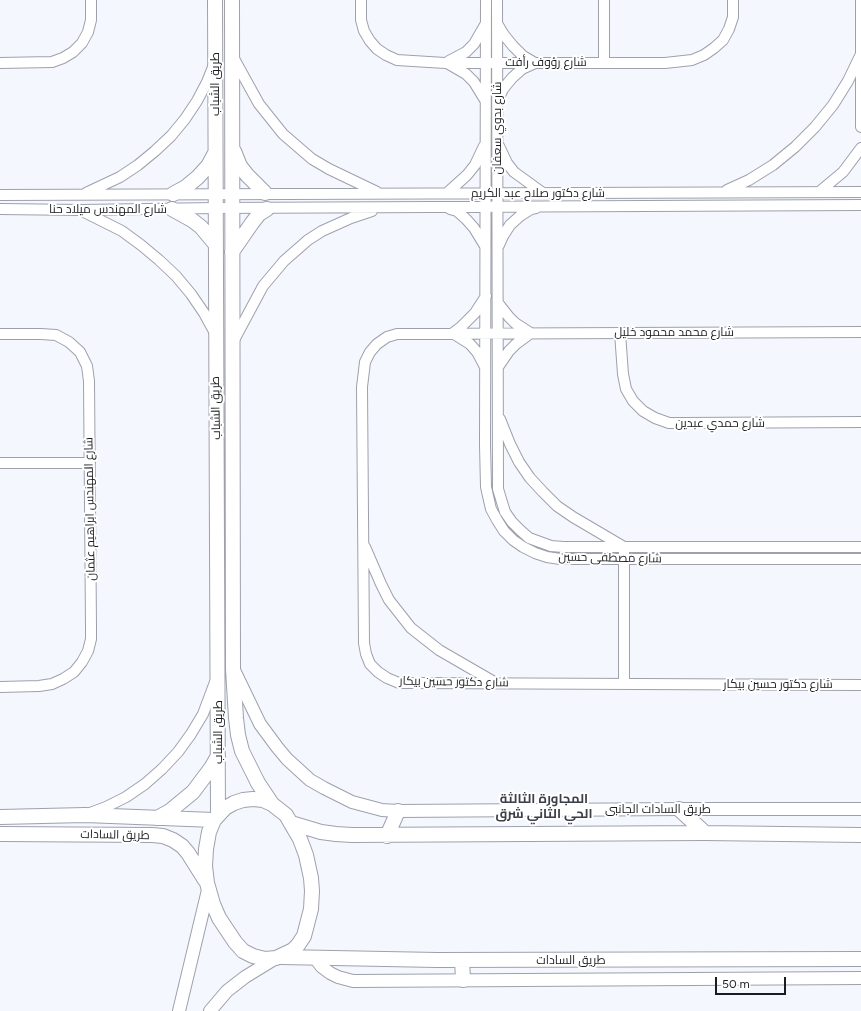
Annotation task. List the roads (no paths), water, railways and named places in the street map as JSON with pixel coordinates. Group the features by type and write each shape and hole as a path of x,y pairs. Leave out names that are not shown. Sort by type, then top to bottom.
{"main road":[{"name":"طريق الشباب","path":"215,0 218,670 216,818"},
{"name":"طريق الشباب","path":"232,0 233,668 236,718 242,751 258,783 272,804"},
{"path":"232,143 240,166 265,193"},
{"path":"172,194 186,187 198,177 208,166 216,153"},
{"path":"232,253 252,223 266,208"},
{"path":"172,209 192,220 216,245"},
{"path":"157,818 170,811 193,792 211,768 218,755"},
{"path":"243,800 263,800 272,804 280,809 291,823 300,839 306,855 312,891 311,909 304,936 298,945 279,957 265,959 243,951 226,930 212,904 205,866 209,832 216,818 229,806 243,800"},
{"path":"679,809 705,833"},
{"path":"387,836 398,811"},
{"name":"طريق السادات","path":"0,816 85,815 157,818 216,818"},
{"path":"291,823 321,832 387,836 705,833 861,835"},
{"name":"طريق السادات","path":"0,834 163,836 182,846 188,853 208,886"},
{"name":"طريق السادات","path":"279,957 462,960 861,959"},
{"path":"462,960 462,980"}],"street":[{"path":"0,63 52,62 73,52 82,43 88,32 91,20 91,0"},
{"name":"شارع رؤوف رأفت","path":"361,0 361,20 364,31 377,49 386,56 397,60 535,63 665,63 692,60 704,55 723,40 733,17 733,0"},
{"name":"شارع بدوي سعفان","path":"486,0 486,207"},
{"name":"شارع بدوي سعفان","path":"497,0 497,207"},
{"path":"604,0 604,63"},
{"path":"861,0 861,127"},
{"path":"497,23 513,46 523,56 535,63"},
{"path":"445,62 456,58 470,48 481,34 486,24"},
{"path":"232,55 259,104 283,134 312,159 329,169 379,193"},
{"path":"723,191 749,180 773,165 795,147 833,105 848,81 860,56"},
{"path":"81,195 120,177 138,165 160,146 185,119 197,101 215,62"},
{"path":"445,62 466,74 477,87 486,102"},
{"path":"497,102 503,89 512,78 522,69 535,63"},
{"path":"447,193 467,175 475,165 486,142"},
{"path":"497,142 501,153 514,172 543,193"},
{"path":"819,192 843,172 861,148"},
{"name":"شارع دكتور صلاح عبد الكريم","path":"216,194 723,191 861,192"},
{"name":"شارع المهندس ميلاد حنا","path":"0,195 216,194"},
{"name":"شارع دكتور صلاح عبد الكريم","path":"216,208 861,205"},
{"path":"446,207 457,211 466,219 474,228 486,248"},
{"name":"شارع مصطفى حسين","path":"486,207 486,487 491,509 504,531 513,540 523,548 547,557 574,559 861,559"},
{"name":"شارع مصطفى حسين","path":"497,207 498,489 505,512 516,526 529,538 540,543 552,546 577,548 861,547"},
{"path":"498,249 503,236 510,225 531,209 543,207"},
{"name":"شارع المهندس ميلاد حنا","path":"0,209 80,210 216,208"},
{"path":"232,343 263,286 273,273 296,250 308,240 336,224 382,208"},
{"path":"80,210 122,231 159,260 176,276 191,294 216,334"},
{"path":"486,296 468,321 452,333 470,344 477,352 486,371"},
{"path":"498,303 515,324 531,333 512,348 498,367"},
{"name":"شارع حمدي عبدين","path":"620,332 623,374 626,389 633,401 643,411 655,418 669,423 861,422"},
{"name":"شارع محمد محمود خليل","path":"486,333 861,332"},
{"name":"شارع المهندس ابراهيم عثمان","path":"0,687 39,686 52,684 63,679 74,672 82,662 88,651 91,639 89,381 87,366 80,352 69,342 56,336 2,333"},
{"name":"شارع دكتور حسين بيكار","path":"486,333 397,334 387,337 378,344 370,352 365,362 362,387 364,643 370,664 378,672 399,683 861,685"},
{"path":"498,413 519,462 530,478 543,492 557,506 573,517 624,547 624,684"},
{"path":"0,463 90,463"},
{"path":"363,543 389,600 411,628 424,640 439,650 498,684"},
{"name":"طريق السادات الجانبى","path":"233,668 260,724 277,747 298,770 324,788 352,802 382,810 861,810"},
{"path":"85,815 126,797 145,784 178,752 203,714 212,692 218,670"},
{"path":"179,1011 208,886"},
{"path":"210,1011 227,991 245,977 279,957"},
{"path":"314,957 322,967 330,973 346,979 354,980 861,978"}],"district":[{"name":"المجاورة الثالثة الحي الثاني شرق","path":"544,806"}]}
